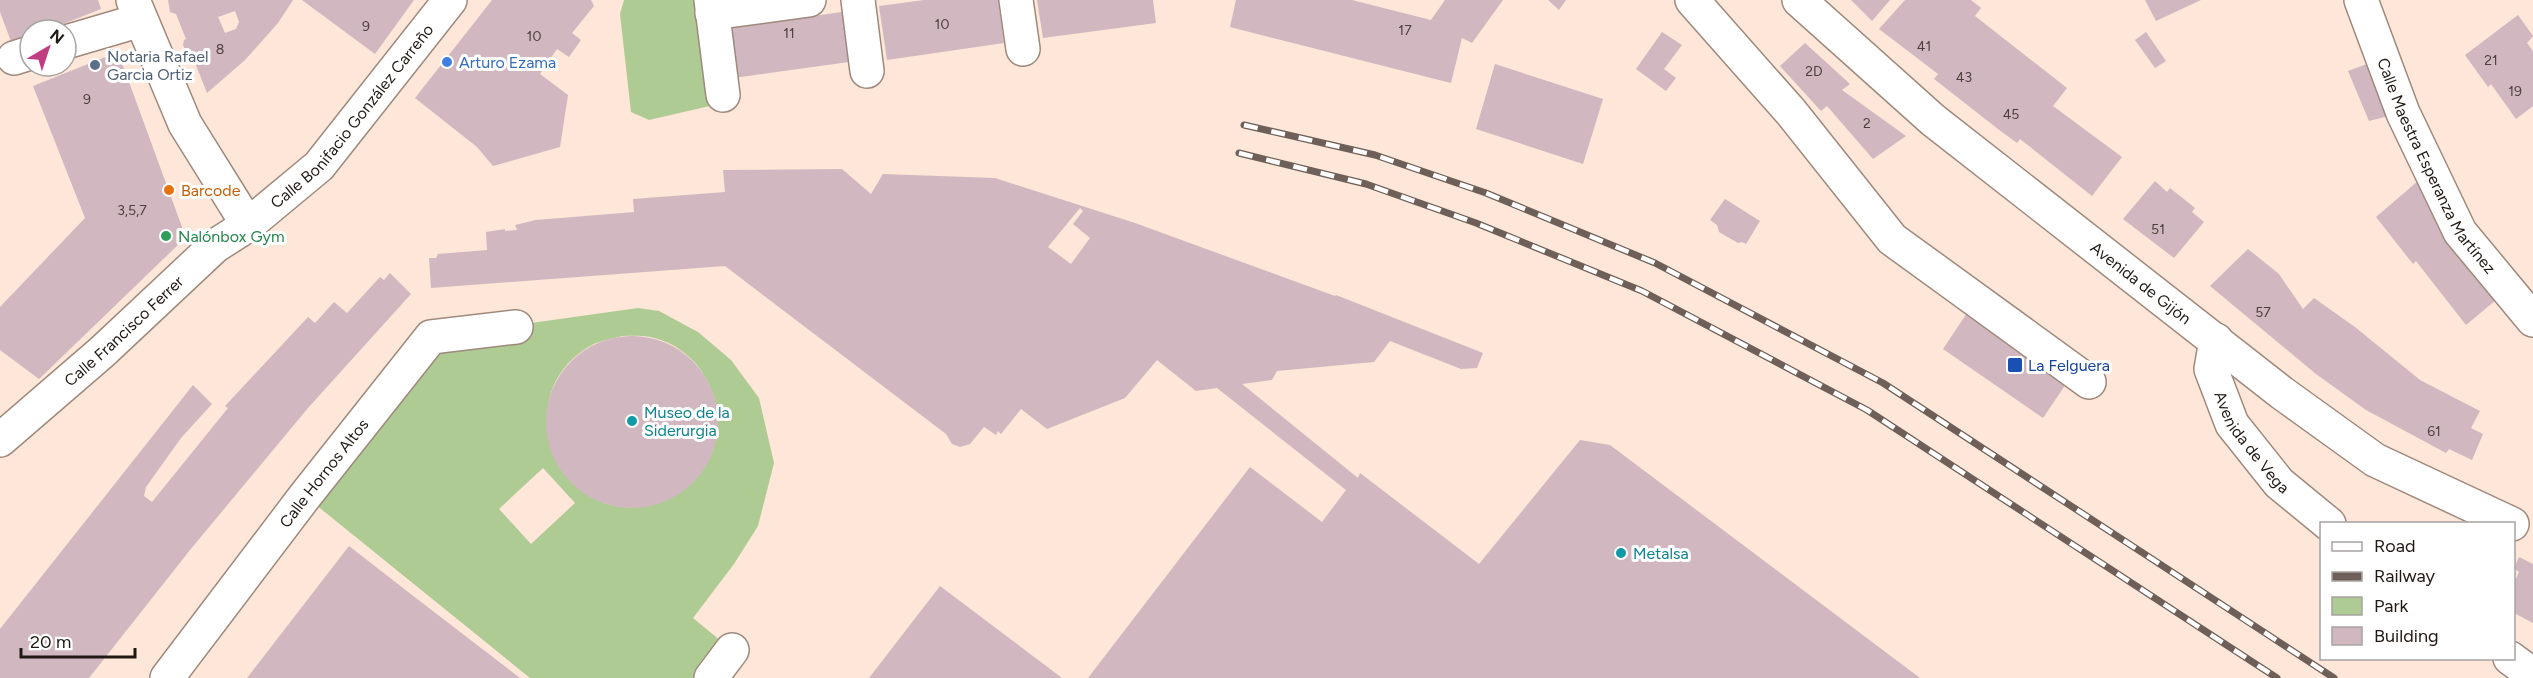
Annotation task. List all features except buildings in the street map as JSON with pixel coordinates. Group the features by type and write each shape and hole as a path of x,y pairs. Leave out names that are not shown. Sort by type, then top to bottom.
{"street":[{"name":"Calle Bonifacio González Carreño","path":"248,225 319,166 450,0"},
{"path":"723,95 712,7 809,0"},
{"path":"858,0 867,71"},
{"path":"1016,0 1023,49"},
{"path":"1692,0 1791,112 1892,239 2089,381"},
{"name":"Avenida de Gijón","path":"1798,0 1933,120 2282,393 2375,460 2509,522"},
{"name":"Calle Maestra Esperanza Martínez","path":"2361,0 2403,113 2460,232 2533,320"},
{"path":"78,37 137,10 185,124 248,225"},
{"name":"Calle Francisco Ferrer","path":"0,440 102,352 215,246 248,225"},
{"name":"Calle Hornos Altos","path":"167,678 305,496 431,337 516,327"},
{"name":"Avenida de Vega","path":"2216,340 2211,369 2232,424 2279,483 2327,522"},
{"name":"Avenida de Gijón","path":"2515,525 2533,533"},
{"path":"711,678 732,650"},
{"path":"2513,660 2533,675"}],"green space":[{"path":"624,0 698,0 714,105 649,120 631,112 620,14"},
{"name":"Museo de la Siderurgia","path":"638,308 659,311 698,332 731,360 759,398 774,463 758,526 734,564 693,618 732,650 711,678 530,678 305,496 431,337","holes":["622,336 654,338 673,345 688,356 701,370 710,387 716,405 718,424 715,443 708,461 687,487 658,503 623,507 593,498 570,480 554,454 547,425 550,395 565,367 592,345","543,468 575,503 531,544 499,509"]}],"railway":[{"path":"1244,125 1375,155 1486,193 1655,263 1883,383 2334,678"},
{"path":"1239,153 1366,184 1476,223 1642,291 1867,410 2277,678"}],"place":[{"name":"Arturo Ezama","path":"447,62"},
{"name":"Notaria Rafael Garcia Ortiz","path":"95,65"},
{"name":"Barcode","path":"169,190"},
{"name":"Nalónbox Gym","path":"166,236"},
{"name":"La Felguera","path":"2015,365"},
{"name":"Museo de la Siderurgia","path":"632,421"},
{"name":"Metalsa","path":"1621,553"}]}
